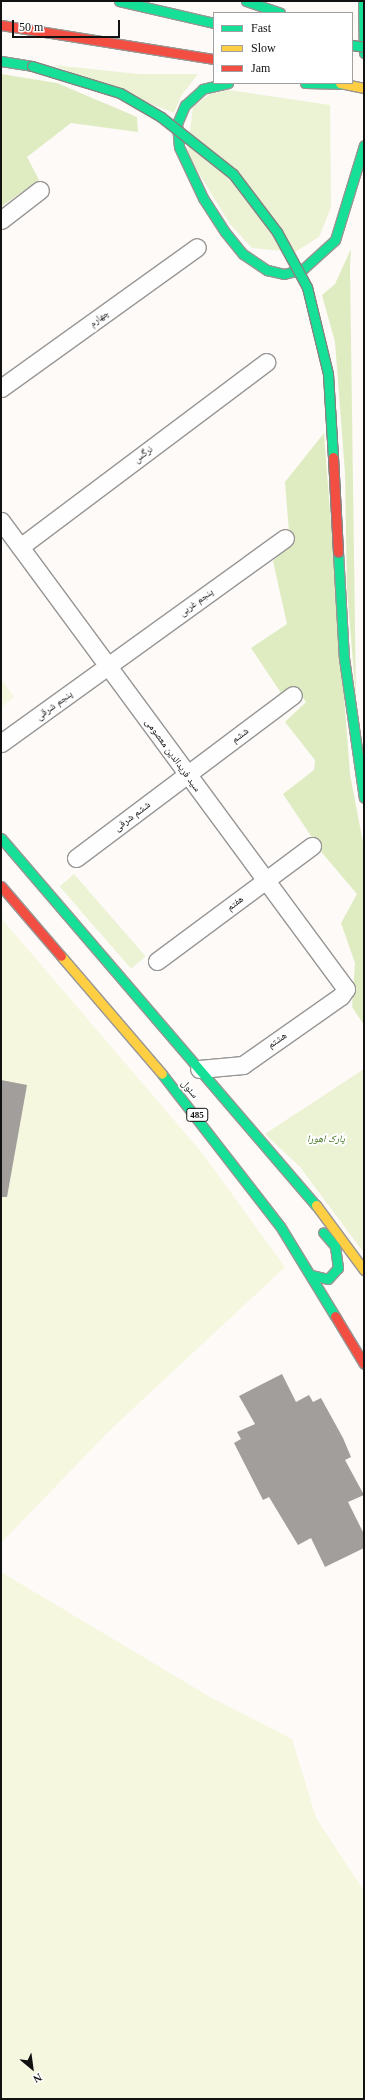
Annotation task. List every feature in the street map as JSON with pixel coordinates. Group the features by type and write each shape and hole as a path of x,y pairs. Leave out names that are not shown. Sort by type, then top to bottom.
{"main road":[{"path":"119,1 213,23"},
{"path":"246,1 277,12"},
{"path":"363,1 364,53"},
{"path":"1,25 213,59"},
{"path":"353,45 364,47"},
{"path":"1,61 32,66 120,93 161,117 233,174 276,232 307,287 317,319 328,374 344,658 364,798"},
{"path":"224,84 203,89 182,109 177,124 179,147 203,198 225,232 243,254 267,270 284,274 303,269 335,240 364,145"},
{"path":"346,84 364,88"},
{"name":"سئول","path":"5,842 346,1240 364,1270"},
{"name":"سئول","path":"1,886 200,1119 311,1275 364,1364"},
{"path":"290,1175 300,1202"},
{"path":"311,1275 328,1279 336,1273 339,1264 335,1246 317,1225"}],"street":[{"path":"1,220 40,190"},
{"name":"چهارم","path":"1,388 197,247"},
{"name":"نرگس","path":"20,547 266,362"},
{"name":"سید فریدالدین معصومی","path":"1,521 346,989"},
{"name":"پنجم غربی","path":"108,666 285,538"},
{"name":"پنجم شرقی","path":"1,743 108,666"},
{"name":"ششم","path":"188,774 293,696"},
{"name":"ششم شرقی","path":"76,858 188,774"},
{"path":"1,831 5,842"},
{"name":"هفتم","path":"157,960 312,846"},
{"name":"هشتم","path":"199,1069 243,1064 341,996 346,989"}],"green space":[{"path":"53,65 138,74 198,74 181,96 174,113"},
{"path":"1,74 57,83 137,117 138,132 71,123 27,157 39,180 2,206"},
{"path":"229,90 330,105 331,207 319,237 295,252 252,248 230,224 187,154 193,107 210,94"},
{"path":"351,249 356,699 347,589 345,473 335,342 322,295 335,284"},
{"path":"324,433 350,774 364,848 364,1025 352,1007 355,963 341,923 357,894 323,854 283,794 314,770 315,760 285,722 306,702 296,688 281,693 251,648 287,624 273,561 290,544 285,482"},
{"path":"1,679 14,697 1,707"},
{"path":"74,874 146,956 131,969 60,886"},
{"path":"1,918 202,1153 285,1267 109,1431 1,1543"},
{"name":"پارک اهورا","path":"364,1069 364,1253 300,1167 265,1134"},
{"path":"1,1572 210,1697 292,1739 316,1818 364,1891 364,2099 1,2099"}],"building":[{"path":"1,1080 27,1085 7,1197 1,1197"},
{"path":"282,1374 296,1402 309,1395 313,1402 321,1398 343,1438 351,1457 345,1460 364,1495 348,1502 364,1534 364,1548 325,1567 311,1538 298,1545 269,1497 263,1500 234,1443 241,1439 237,1432 255,1424 239,1396"}],"traffic: fast":[{"path":"119,1 213,23"},
{"path":"246,1 277,12"},
{"path":"363,1 364,53"},
{"path":"353,45 364,47"},
{"path":"1,61 32,66"},
{"path":"32,66 120,93 161,117 233,174 277,232 307,287 328,374 333,457"},
{"path":"224,84 203,89 185,105 177,124 179,147 203,198 225,232 243,254 267,270 284,274 303,269 335,240 364,145"},
{"path":"338,552 344,658 364,798"},
{"path":"1,838 316,1205"},
{"path":"162,1074 280,1226 335,1316"},
{"path":"311,1275 328,1279 338,1268 335,1246 323,1232"}],"traffic: slow":[{"path":"345,84 364,88"},
{"path":"61,956 162,1074"},
{"path":"316,1205 364,1270"}],"traffic: jam":[{"path":"1,25 213,59"},
{"path":"333,457 338,552"},
{"path":"1,886 61,956"},
{"path":"335,1316 364,1364"}]}
